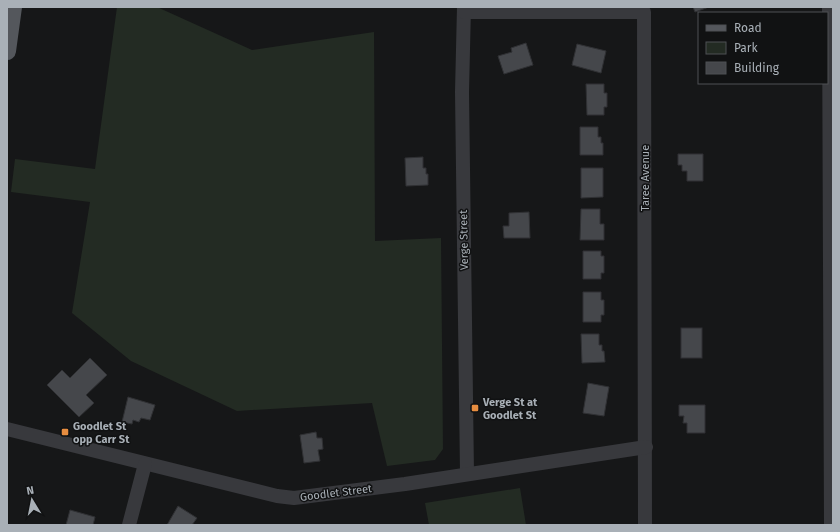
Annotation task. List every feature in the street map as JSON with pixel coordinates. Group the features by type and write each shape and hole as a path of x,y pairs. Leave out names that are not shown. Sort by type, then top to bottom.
{"main road":[{"path":"7,51 13,7"}],"street":[{"name":"Taree Avenue","path":"464,10 644,12 645,525"},
{"name":"Verge Street","path":"464,10 462,100 467,473"},
{"path":"831,12 831,525"},
{"name":"Goodlet Street","path":"7,429 277,496 294,498 405,484 467,473 646,447"},
{"path":"129,525 145,464"}],"green space":[{"path":"117,7 157,7 252,50 374,32 375,241 441,238 443,449 435,460 387,466 372,403 237,411 131,361 72,313 90,202 11,192 15,159 95,169"},
{"path":"520,488 526,525 429,525 425,503"}],"building":[{"path":"693,7 709,7 695,12"},
{"path":"526,43 533,65 504,74 498,56 512,52 511,48"},
{"path":"577,44 606,51 601,73 572,65"},
{"path":"586,84 604,84 604,93 607,93 607,107 604,107 604,115 587,115"},
{"path":"580,127 598,127 598,137 601,137 601,143 603,143 603,155 580,155"},
{"path":"678,154 703,154 703,181 687,181 687,171 682,171 682,165 678,165"},
{"path":"423,157 423,168 426,168 426,174 428,174 428,185 406,186 405,158"},
{"path":"581,168 603,168 603,197 581,198"},
{"path":"581,209 600,209 600,224 604,224 604,240 580,240"},
{"path":"529,212 530,238 504,238 503,226 509,226 509,213"},
{"path":"583,251 601,251 601,256 604,256 604,273 601,273 601,279 583,279"},
{"path":"583,292 601,292 601,300 604,300 604,315 601,315 601,322 583,322"},
{"path":"681,328 702,328 702,358 681,358"},
{"path":"581,334 599,334 599,345 602,345 605,362 582,363"},
{"path":"90,358 107,375 86,395 94,403 79,417 47,385 62,370 70,378"},
{"path":"588,383 609,387 604,416 583,413"},
{"path":"128,397 155,405 150,420 141,418 139,422 133,420 132,424 122,422"},
{"path":"679,405 705,405 705,433 687,433 687,423 683,423 684,416 679,416"},
{"path":"316,432 317,438 322,438 323,449 318,450 320,461 304,463 300,435"},
{"path":"178,506 197,518 192,525 167,525"},
{"path":"70,510 95,517 93,525 66,525"}],"place":[{"name":"Verge St at Goodlet St","path":"475,408"},
{"name":"Goodlet St opp Carr St","path":"65,432"}]}
